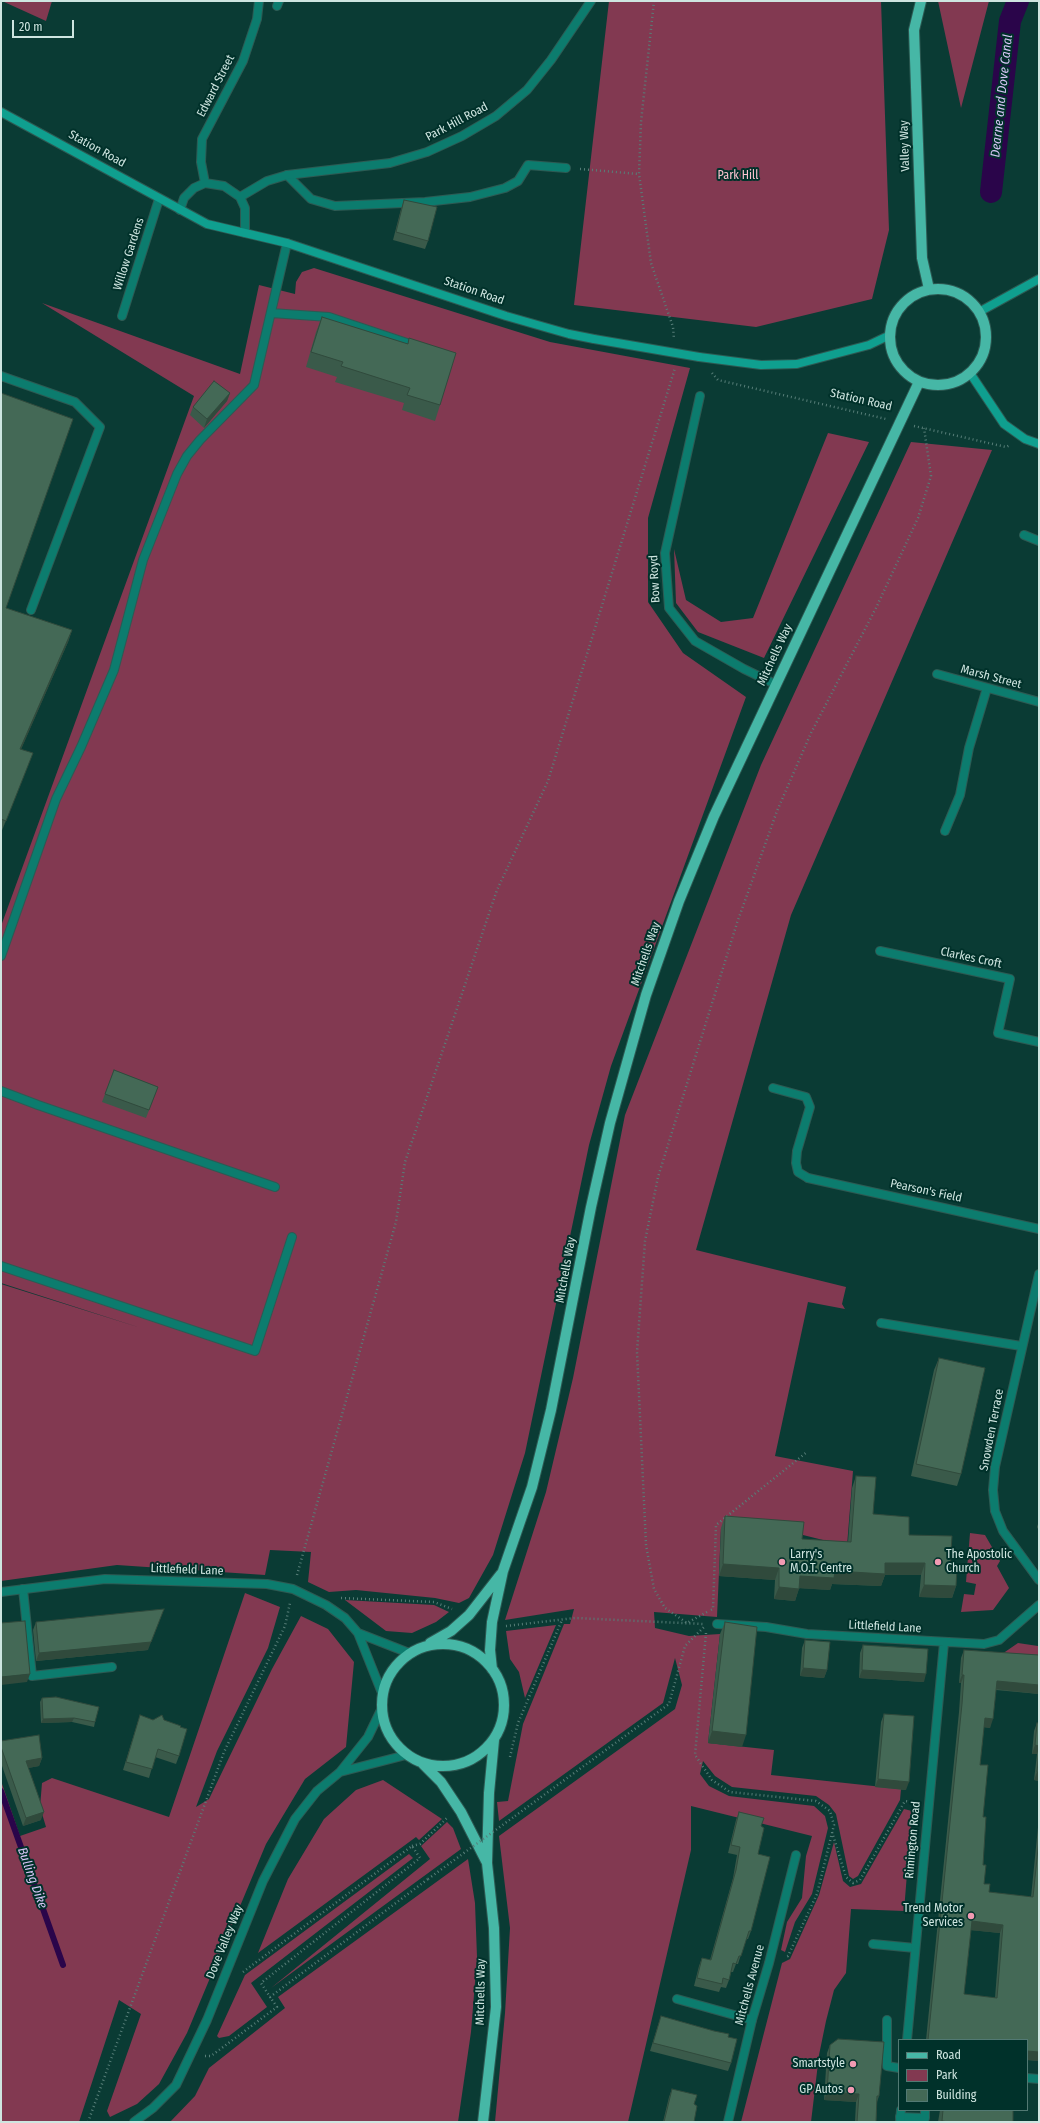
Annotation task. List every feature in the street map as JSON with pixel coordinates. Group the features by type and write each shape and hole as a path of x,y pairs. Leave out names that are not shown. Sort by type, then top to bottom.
{"main road":[{"name":"Valley Way","path":"921,1 914,30 922,258 929,289"},
{"name":"Station Road","path":"1,112 207,224 287,243 506,316 594,339 699,357 761,365 797,364 870,345 890,335"},
{"path":"979,312 1039,279"},
{"path":"929,289 943,289 958,293 970,301 979,312 985,328 986,344 980,360 970,373 959,380 946,384 932,385 919,382 907,374 897,363 891,350 890,335 893,319 901,305 913,295 929,289"},
{"path":"970,373 1004,424 1025,439 1039,444"},
{"name":"Mitchells Way","path":"492,1669 490,1650 492,1622 503,1571 532,1486 550,1418 591,1207 610,1124 646,995 679,901 714,816 775,684 919,382"},
{"name":"Mitchells Way","path":"424,1646 451,1631 470,1615 503,1571"},
{"path":"440,1643 465,1648 474,1652 492,1669 500,1683 504,1702 502,1722 494,1740 479,1755 462,1764 442,1767 423,1764 406,1755 392,1741 384,1726 381,1710 382,1693 388,1678 397,1664 409,1653 424,1646 440,1643"},
{"name":"Mitchells Way","path":"483,2122 496,2007 494,1928 487,1862 494,1740"},
{"name":"Mitchells Way","path":"423,1764 441,1782 461,1812 487,1862"}],"street":[{"name":"Edward Street","path":"205,183 201,162 202,139 243,61 257,19 259,1"},
{"name":"Park Hill Road","path":"240,197 267,181 287,175 390,163 427,152 462,136 496,116 527,90 551,60 591,1"},
{"path":"287,175 310,199 335,206 425,202 470,196 505,188 518,181 528,165 566,168"},
{"path":"180,210 184,198 194,188 205,183 224,186 240,197 246,208 245,232"},
{"name":"Willow Gardens","path":"122,316 159,199"},
{"path":"1,956 56,798 81,747 114,670 142,560 177,474 187,456 200,440 254,385 287,243"},
{"path":"271,313 329,317 413,345"},
{"path":"1,376 75,402 100,427 31,610"},
{"name":"Bow Royd","path":"700,396 665,554 669,608 695,641 744,669 775,684"},
{"path":"1024,535 1039,541"},
{"name":"Marsh Street","path":"937,674 1039,702"},
{"path":"945,831 960,795 969,748 986,688"},
{"name":"Clarkes Croft","path":"880,951 1010,979 998,1033 1039,1042"},
{"name":"Pearson's Field","path":"773,1088 806,1097 810,1107 797,1150 796,1163 798,1172 808,1178 1039,1229"},
{"path":"1,1091 275,1187"},
{"path":"1,1266 255,1351 292,1237"},
{"name":"Snowden Terrace","path":"1039,1274 1021,1346 995,1467 993,1490 996,1511 1002,1532 1039,1580"},
{"path":"881,1322 1021,1346"},
{"name":"Littlefield Lane","path":"1,1592 105,1579 267,1584 293,1589 326,1605 345,1618 358,1633 382,1693"},
{"path":"23,1589 32,1676 112,1667"},
{"name":"Littlefield Lane","path":"717,1624 766,1627 807,1634 944,1643 984,1644 1000,1640 1039,1605"},
{"name":"Littlefield Lane","path":"358,1633 409,1653"},
{"name":"Rimington Road","path":"907,2039 944,1643"},
{"name":"Dove Valley Way","path":"134,2122 153,2108 176,2085 206,2020 264,1881 295,1819 317,1791 340,1772 368,1737 381,1710"},
{"name":"Dove Valley Way","path":"340,1772 406,1755"},
{"name":"Mitchells Avenue","path":"728,2122 752,2020 769,1963 796,1855"},
{"path":"873,1944 915,1948"},
{"path":"677,1999 752,2020"},
{"path":"888,2020 888,2066 898,2068"},
{"path":"1028,2078 1039,2079"},
{"path":"900,2116 925,2118 926,2111"}],"path":[{"path":"654,1 641,122 639,174 651,263 674,326 674,347"},
{"path":"566,168 639,174"},
{"name":"Station Road","path":"699,357 718,380 1006,447 1025,439"},
{"path":"88,2122 224,1752 285,1626 293,1589 396,1222 404,1162 497,890 548,781 675,367"},
{"path":"687,1623 665,1608 654,1589 646,1545 638,1352 646,1234 658,1177 737,923 777,811 811,734 876,608 918,518 931,476 924,428"},
{"path":"687,1623 713,1609 716,1525 807,1452"},
{"path":"326,1605 344,1597 434,1602 470,1615"},
{"path":"509,1758 518,1723 562,1619"},
{"path":"492,1622 504,1626 562,1619 707,1624"},
{"path":"270,1997 428,1879 669,1704 685,1646 707,1624"},
{"path":"707,1624 695,1755 712,1780 730,1792 816,1801 830,1811 834,1825 817,1894 788,1956 769,1963"},
{"path":"832,1831 846,1877 853,1883 860,1880 905,1801 928,1802"},
{"path":"242,1972 412,1846 420,1844 447,1818 461,1812"},
{"path":"204,2056 211,2056 277,2007 261,1983 420,1858 412,1846"},
{"path":"201,2063 208,2049"}],"green space":[{"path":"2,1 52,1 46,21"},
{"name":"Park Hill","path":"609,1 881,1 889,230 872,299 756,327 574,305"},
{"path":"938,1 989,1 961,108"},
{"path":"314,268 550,342 690,368 648,518 648,602 683,653 746,697 611,1066 589,1145 525,1453 493,1555 469,1598 459,1603 435,1598 356,1590 329,1592 308,1582 311,1552 270,1550 265,1575 117,1565 1,1581 1,1284 141,1328 1,1283 1,926 194,396 42,303 240,374 259,285 295,294 296,282 302,272"},
{"path":"828,433 869,442 764,658 698,632 676,603 674,549 686,600 721,622 753,618"},
{"path":"911,442 992,450 791,915 696,1250 846,1287 842,1304 845,1309 808,1302 775,1456 853,1471 847,1546 799,1534 721,1528 717,1617 654,1612 655,1628 689,1636 720,1634 708,1743 774,1750 771,1775 901,1789 900,1800 858,1876 853,1879 849,1876 836,1814 829,1805 816,1796 732,1787 715,1776 703,1761 700,1774 709,1786 729,1796 814,1806 825,1816 828,1828 812,1894 795,1922 785,1952 781,1950 787,1922 802,1898 806,1856 812,1836 691,1806 691,1850 628,2122 495,2122 505,2013 510,1928 499,1836 675,1709 682,1685 675,1658 663,1703 499,1821 497,1802 508,1801 523,1724 564,1624 570,1624 574,1609 505,1620 546,1492 573,1378 625,1115 761,765"},
{"path":"970,1533 985,1535 1000,1561 997,1566 1009,1588 993,1610 961,1612 964,1594 974,1595 976,1584 966,1582"},
{"path":"245,1593 280,1607 268,1648 217,1751 196,1807 209,1799 272,1669 301,1616 328,1629 354,1662 346,1747 305,1779 266,1844 187,2033 159,2084 137,2104 110,2117 107,2111 141,2014 119,2000 79,2122 1,2122 1,1781 20,1836 46,1827 40,1807 42,1783 52,1778 169,1817"},
{"path":"345,1600 434,1605 449,1612 436,1622 412,1633 386,1631"},
{"path":"556,1625 525,1698 519,1672 510,1659 506,1631"},
{"path":"1018,1643 1038,1646 1039,1656 1002,1654"},
{"path":"383,1780 442,1819 419,1840 416,1837 258,1953 288,1879 324,1819 356,1790"},
{"path":"904,1809 912,1811 904,1911 851,1909 846,1973 834,1990 826,2021 819,2055 811,2122 741,2122 782,1963 790,1959 819,1895 834,1842 843,1881 850,1887 861,1884"},
{"path":"447,1822 453,1828 461,1849 271,1988 430,1859 421,1846"},
{"path":"409,1854 413,1858 251,1983 267,2007 229,2036 219,2038 217,2036 245,1975"},
{"path":"468,1859 475,1903 477,1957 471,2032 458,2122 170,2122 195,2096 209,2068 285,2008 278,1997"}],"building":[{"path":"404,200 437,207 428,241 396,232"},
{"path":"322,317 408,344 409,338 456,353 440,405 407,395 410,388 341,366 343,362 311,352"},
{"path":"214,381 230,393 207,419 193,407"},
{"path":"1,393 73,419 6,608 72,630 20,749 33,753 6,821 1,819"},
{"path":"114,1070 158,1087 149,1110 105,1094"},
{"path":"939,1358 985,1368 961,1474 916,1464"},
{"path":"856,1476 876,1477 873,1514 909,1517 909,1535 952,1536 950,1567 957,1568 956,1586 924,1585 925,1563 885,1563 885,1574 835,1571 834,1578 800,1576 799,1589 779,1587 779,1568 723,1564 725,1516 804,1522 802,1539 851,1542"},
{"path":"164,1609 151,1642 39,1653 36,1622"},
{"path":"25,1621 30,1674 1,1677 1,1623"},
{"path":"725,1622 757,1627 746,1735 712,1731"},
{"path":"805,1640 830,1642 827,1670 803,1668"},
{"path":"863,1645 928,1649 926,1674 862,1670"},
{"path":"964,1650 1039,1655 1039,1685 997,1681 993,1719 985,1718 980,1765 988,1765 983,1817 986,1817 983,1865 986,1865 984,1884 990,1884 989,1892 1033,1897 1039,1839 1039,2052 1028,2051 1028,2039 928,2039 964,1675 962,1675","holes":["972,1921 1003,1925 997,1998 964,1994"]},
{"path":"56,1697 99,1707 95,1722 74,1718 43,1719 42,1698"},
{"path":"884,1714 914,1716 909,1782 878,1779"},
{"path":"140,1715 153,1720 162,1715 164,1720 187,1729 179,1756 158,1749 152,1769 126,1762"},
{"path":"1037,1723 1039,1723 1039,1746 1035,1745"},
{"path":"39,1735 42,1758 26,1761 44,1812 26,1818 1,1747 1,1741"},
{"path":"1039,1753 1039,1772 1037,1772"},
{"path":"739,1812 764,1818 761,1826 764,1828 758,1854 770,1857 751,1931 749,1931 741,1956 739,1956 736,1964 733,1963 729,1980 723,1978 722,1984 697,1978 702,1958 711,1960 736,1870 740,1847 731,1845"},
{"path":"661,2016 729,2034 728,2037 737,2039 731,2063 653,2043"},
{"path":"838,2039 884,2042 879,2096 877,2096 876,2122 857,2122 859,2094 827,2092 830,2045"},
{"path":"672,2089 697,2095 694,2104 697,2106 694,2122 664,2122"},
{"path":"943,2111 1013,2111 1013,2122 942,2121"}],"waterway":[{"name":"Dearne and Dove Canal","path":"991,192 1010,21 1018,1"},
{"name":"Bulling Dike","path":"1,1791 63,1965"}],"place":[{"name":"Larry's M.O.T. Centre","path":"782,1562"},
{"name":"The Apostolic Church","path":"938,1562"},
{"name":"Trend Motor Services","path":"971,1916"},
{"name":"Smartstyle","path":"853,2064"},
{"name":"GP Autos","path":"851,2090"}]}
